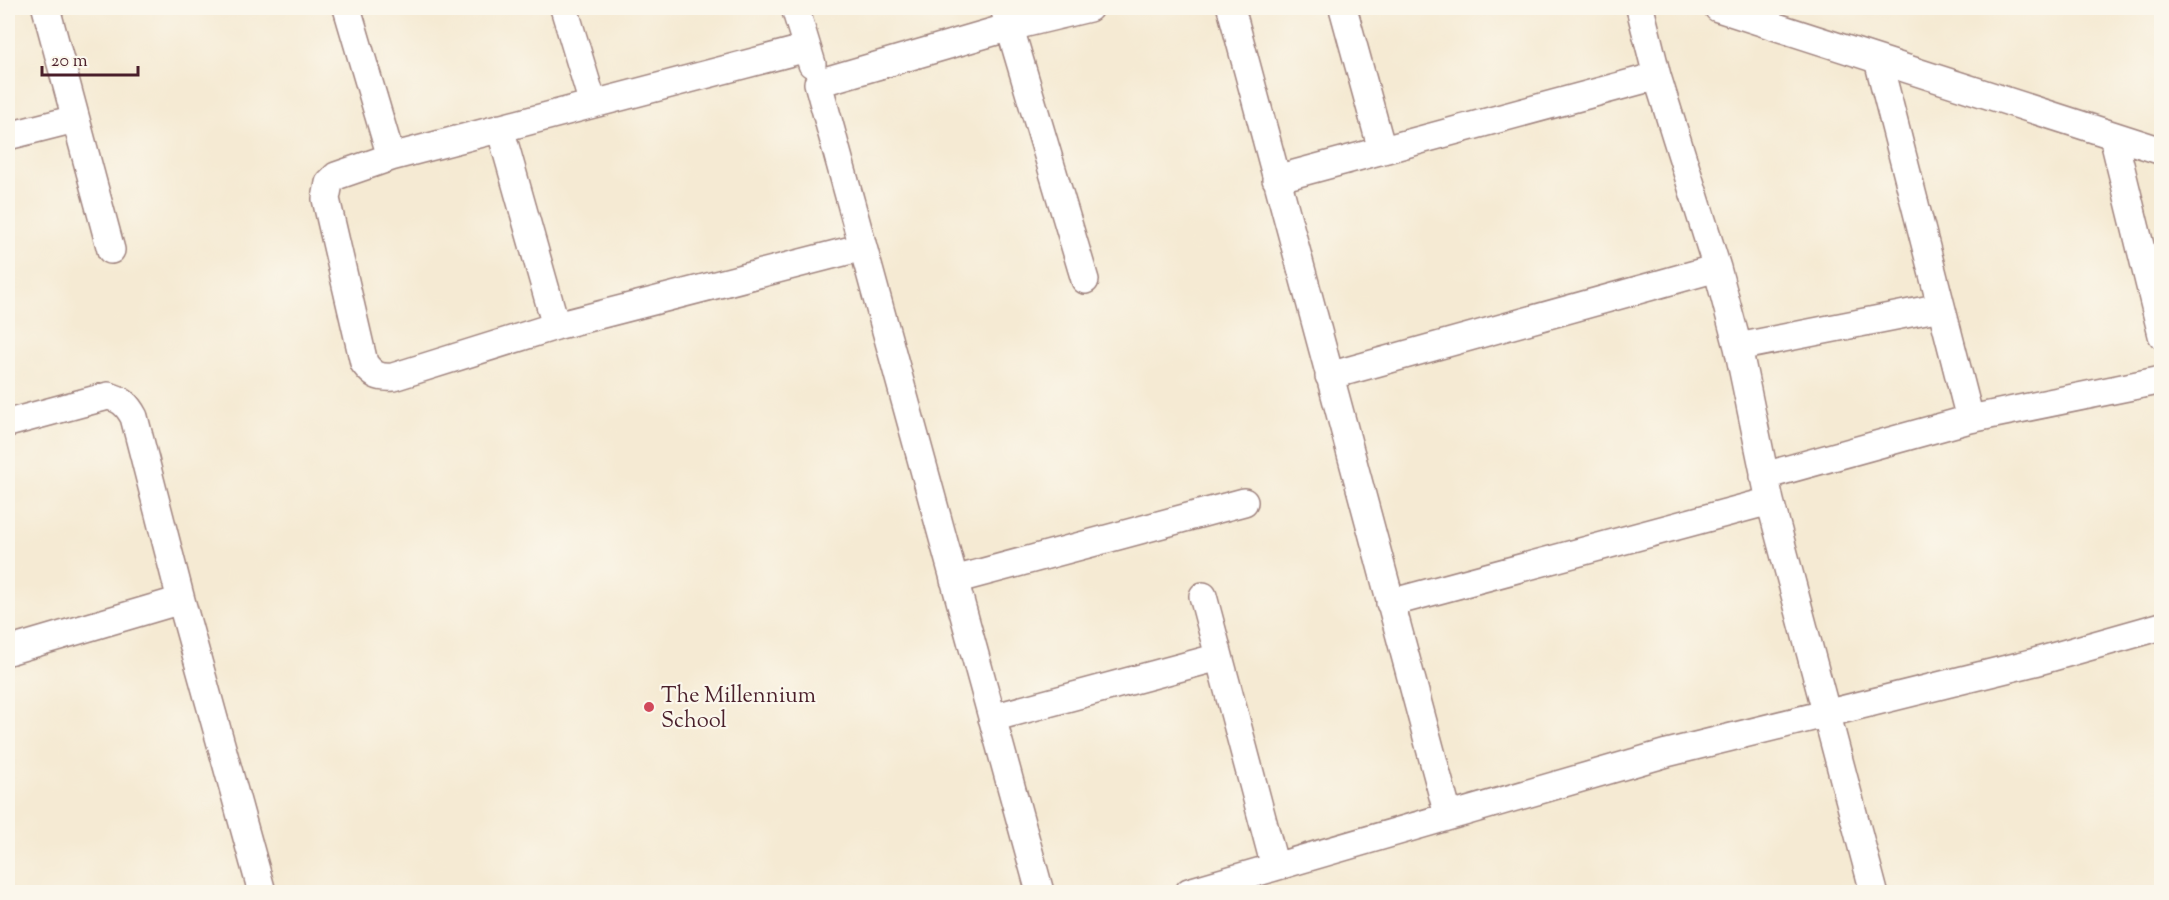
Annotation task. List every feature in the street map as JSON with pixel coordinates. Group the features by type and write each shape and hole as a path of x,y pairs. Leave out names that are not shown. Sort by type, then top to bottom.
{"street":[{"path":"46,8 111,250"},
{"path":"346,8 391,157"},
{"path":"564,8 593,104"},
{"path":"795,8 818,83 1040,892"},
{"path":"818,83 1007,17 1089,8"},
{"path":"1231,8 1448,815"},
{"path":"1343,8 1382,150"},
{"path":"1640,8 1657,76 1717,268 1738,347 1767,488 1874,892"},
{"path":"1718,8 2162,151"},
{"path":"1007,17 1085,280"},
{"path":"807,48 391,157 336,176 329,183 326,199 364,363 371,374 381,378 393,377 556,326 862,247"},
{"path":"1878,60 1970,419"},
{"path":"1276,178 1657,76"},
{"path":"8,136 75,119"},
{"path":"500,128 556,326"},
{"path":"2113,136 2162,335"},
{"path":"1329,375 1717,268"},
{"path":"1738,347 1941,307"},
{"path":"1390,603 1767,488 1970,419 2162,380"},
{"path":"8,423 108,396 122,400 134,417 181,600 262,892"},
{"path":"954,580 1244,502"},
{"path":"1203,596 1275,867"},
{"path":"8,651 181,600"},
{"path":"1189,892 1218,888 1275,867 1666,753 2035,662 2162,626"},
{"path":"992,718 1219,657"}],"place":[{"name":"The Millennium School","path":"649,707"}]}
